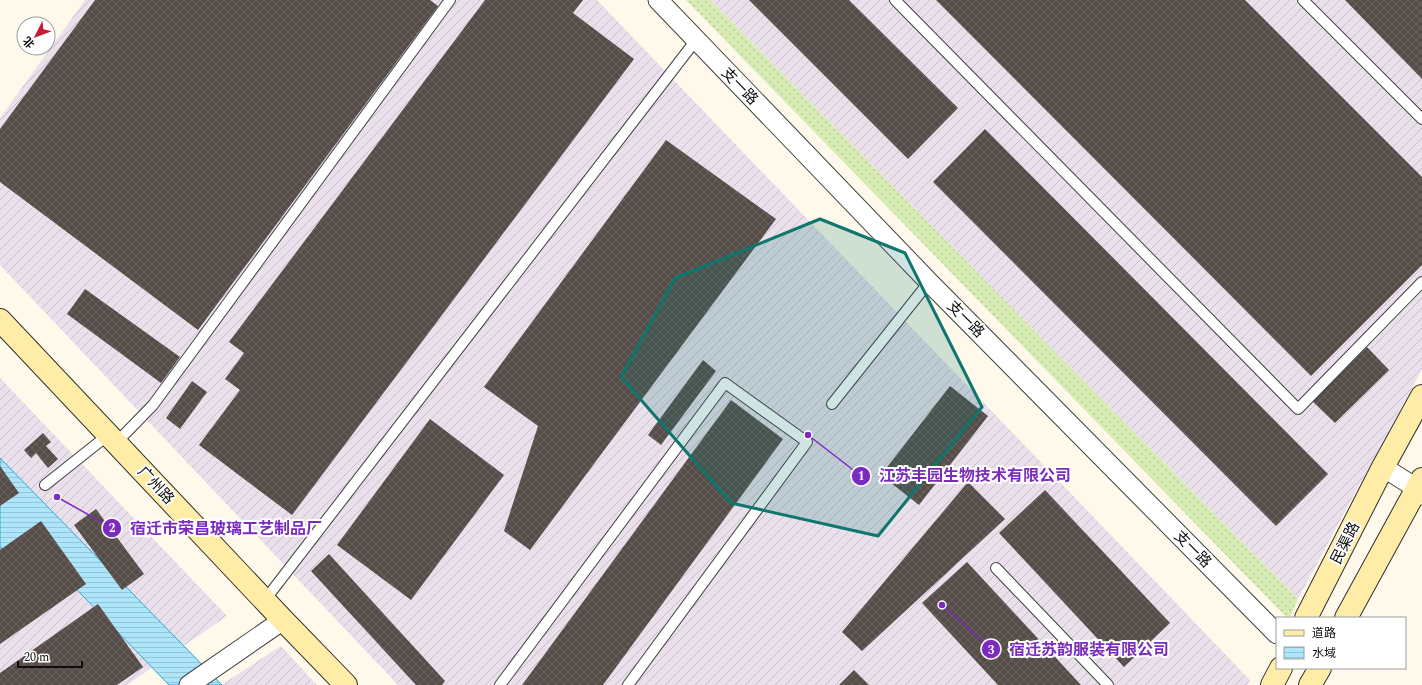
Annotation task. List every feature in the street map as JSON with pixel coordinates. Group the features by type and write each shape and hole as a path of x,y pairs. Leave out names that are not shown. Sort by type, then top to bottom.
{"main road":[{"name":"广州路","path":"0,320 346,685"},
{"name":"民渠路","path":"1307,617 1383,467 1422,396"},
{"name":"民渠路","path":"1383,467 1422,400"},
{"path":"1347,617 1421,485"},
{"path":"1272,685 1280,669"},
{"path":"1310,685 1319,669"}],"street":[{"name":"支一路","path":"658,0 929,282 1276,633"},
{"path":"1383,467 1421,485"},
{"path":"189,685 283,620"}],"lane":[{"path":"45,485 112,439 153,405 450,0"},
{"path":"895,0 1298,409 1422,282"},
{"path":"1303,0 1422,119"},
{"path":"265,600 696,40"},
{"path":"832,404 929,282"},
{"path":"500,685 725,383 807,442 628,685"},
{"path":"996,568 1108,685"}],"highlighted area":[{"path":"820,219 905,253 982,407 878,536 731,503 621,377 675,278"}],"shaded area":[{"path":"85,0 597,0 1250,680 1247,685 398,685 0,265 0,118 45,56 56,56 56,40"},
{"path":"710,0 1422,0 1422,369 1298,599"},
{"path":"0,378 227,616 127,685 0,685"},
{"path":"281,646 317,685 221,685"}],"green space":[{"path":"686,0 710,0 1298,599 1290,617 1286,617"}],"water":[{"path":"0,458 222,685 169,685 53,565 0,548"}],"building":[{"path":"95,0 430,0 438,6 198,330 0,182 0,129 54,56 56,56 56,53"},
{"path":"485,0 583,0 573,13 634,59 292,515 199,445 240,390 225,379 244,353 229,342"},
{"path":"749,0 849,0 958,108 908,159"},
{"path":"936,0 1245,0 1422,177 1422,265 1311,376"},
{"path":"1345,0 1422,0 1422,79"},
{"path":"985,129 1328,474 1276,526 933,182"},
{"path":"666,140 776,219 530,550 504,531 538,426 484,387"},
{"path":"85,289 180,357 161,383 67,314"},
{"path":"1367,347 1389,370 1335,423 1312,401"},
{"path":"703,360 716,371 661,445 648,435"},
{"path":"192,381 207,392 180,429 166,418"},
{"path":"950,386 988,416 919,505 881,475"},
{"path":"731,400 783,439 603,685 522,685"},
{"path":"430,419 504,475 411,600 337,545"},
{"path":"43,433 51,442 46,446 58,459 48,468 36,453 31,458 24,450"},
{"path":"0,466 19,493 0,506"},
{"path":"968,482 1005,519 862,651 842,632"},
{"path":"1045,490 1170,623 1124,667 999,533"},
{"path":"96,509 144,574 122,590 74,525"},
{"path":"41,521 86,584 0,644 0,550"},
{"path":"329,554 445,681 442,685 416,685 311,571"},
{"path":"967,562 1081,685 998,685 922,603"},
{"path":"98,604 143,667 117,685 0,685 0,673"},
{"path":"854,670 869,685 839,685"}],"place":[{"name":"江苏丰园生物技术有限公司","path":"808,435"},
{"name":"宿迁市荣昌玻璃工艺制品厂","path":"57,497"},
{"name":"宿迁苏韵服装有限公司","path":"942,605"}]}
